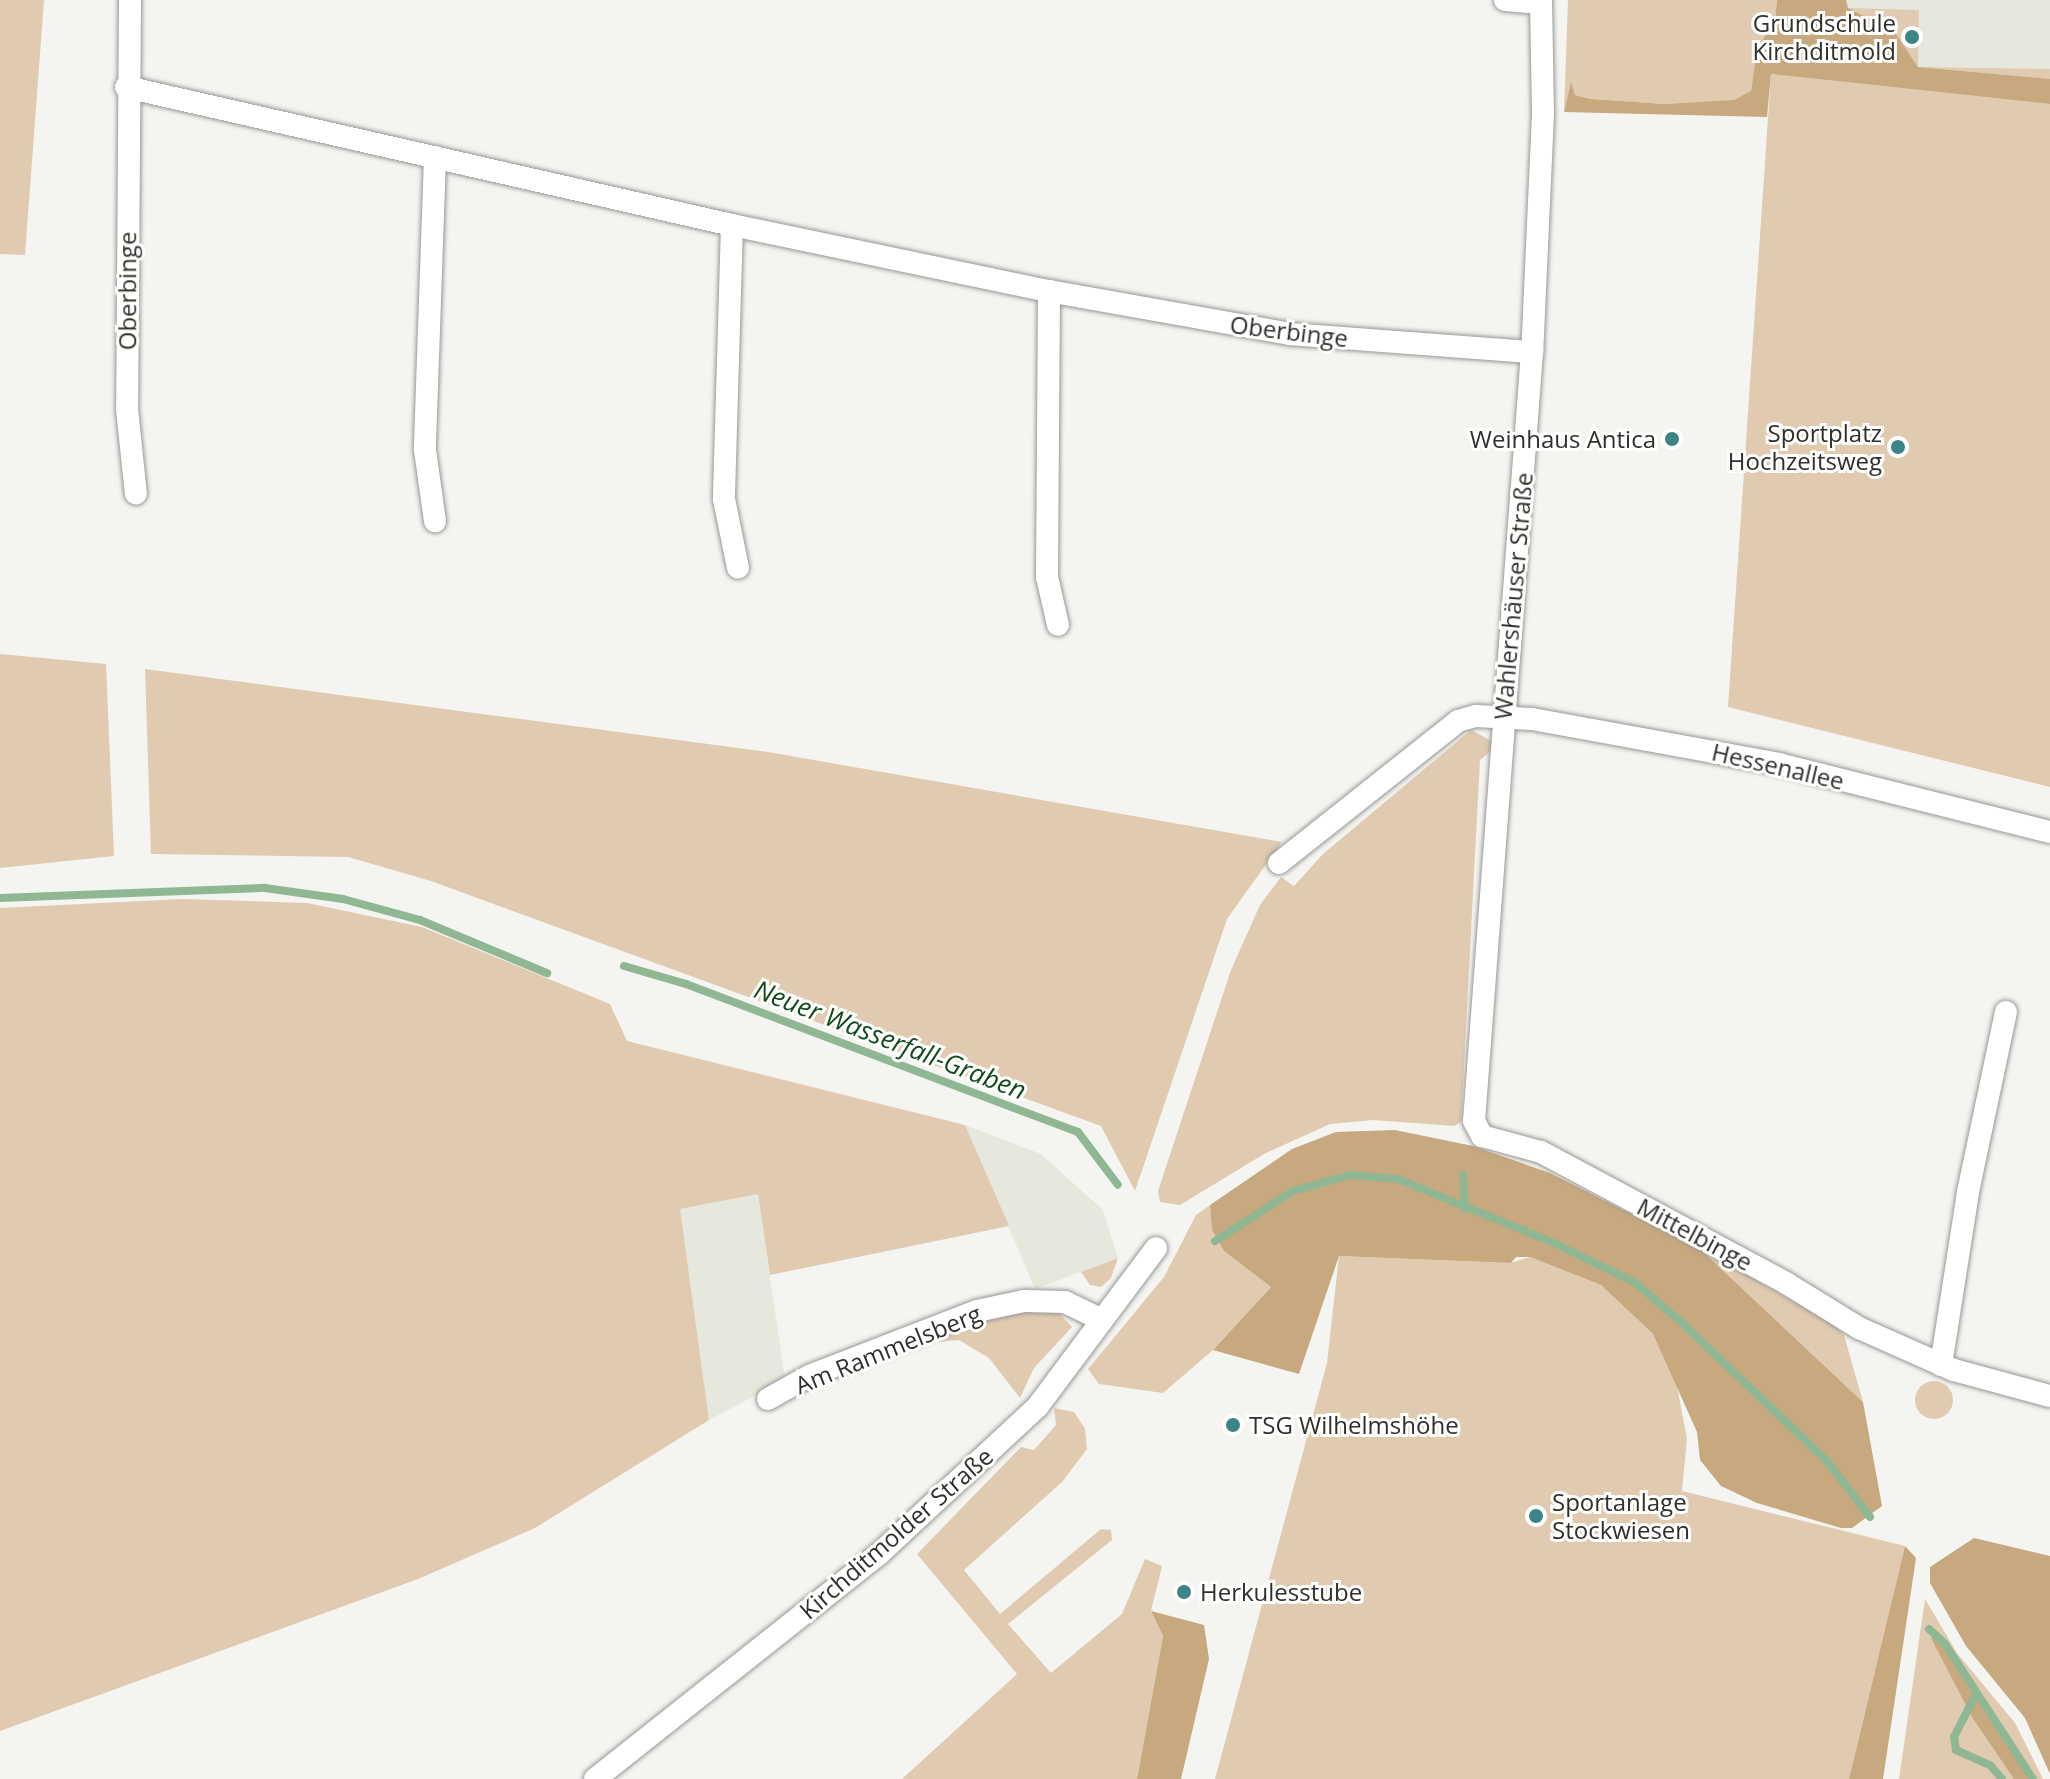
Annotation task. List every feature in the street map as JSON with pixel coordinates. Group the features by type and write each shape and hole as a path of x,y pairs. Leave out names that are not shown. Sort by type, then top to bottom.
{"street":[{"name":"Oberbinge","path":"130,0 126,87 127,409 136,494"},
{"path":"1505,0 1541,2"},
{"name":"Wahlershäuser Straße","path":"1476,1095 1532,352 1543,114 1541,2"},
{"name":"Oberbinge","path":"126,87 732,225 1049,291 1290,334 1532,352"},
{"path":"435,157 425,450 435,521"},
{"path":"732,225 724,499 738,568"},
{"path":"1049,291 1047,577 1058,625"},
{"path":"1279,863 1458,721 1503,717"},
{"name":"Hessenallee","path":"1503,717 1779,764 2050,832"},
{"path":"1941,1365 1968,1192 2006,1012"},
{"name":"Mittelbinge","path":"1476,1095 1474,1121 1482,1136 1541,1152 1786,1283 1859,1328 1941,1365 2050,1396"},
{"name":"Kirchditmolder Straße","path":"595,1779 879,1554 1038,1406 1156,1248"},
{"name":"Am Rammelsberg","path":"768,1399 809,1376 977,1311 1024,1301 1065,1302 1102,1320"}],"shaded area":[{"path":"0,0 44,0 25,255 0,254"},
{"path":"1568,0 1777,0 1775,21 1757,48 1751,91 1734,101 1665,104 1591,99 1575,95 1571,84 1564,112"},
{"path":"1777,0 1846,0 1848,8 1894,31 1918,67 2050,79 2050,104 1771,74 1767,117 1564,112 1571,82 1575,95 1591,99 1665,104 1734,100 1751,91 1757,48 1775,21"},
{"name":"Grundschule Kirchditmold","path":"1779,0 2050,0 2050,104 1771,74"},
{"path":"1848,8 1919,10 1918,67 1894,31"},
{"path":"1918,67 2050,69 2050,79"},
{"name":"Sportplatz Hochzeitsweg","path":"1771,74 2050,104 2050,787 1728,707"},
{"path":"0,654 106,664 114,856 0,868"},
{"path":"145,669 768,752 1282,842 1227,919 1135,1191 1101,1126 431,881 348,857 151,854"},
{"path":"1471,730 1492,741 1491,751 1480,760 1461,1122 1454,1126 1373,1120 1330,1124 1264,1154 1180,1205 1160,1202 1158,1191 1231,970 1260,905 1281,877 1294,886 1323,854"},
{"path":"182,899 307,903 422,927 610,1004 627,1041 965,1125 1009,1226 770,1275 758,1194 680,1209 709,1420 535,1528 418,1579 0,1731 0,908"},
{"path":"965,1125 1041,1154 1103,1210 1118,1258 1035,1289"},
{"path":"1395,1130 1473,1146 1550,1173 1699,1248 1863,1402 1882,1506 1852,1528 1841,1528 1757,1503 1721,1486 1700,1460 1697,1432 1653,1334 1601,1285 1530,1257 1516,1257 1511,1263 1339,1256 1299,1374 1213,1350 1271,1287 1224,1251 1212,1230 1210,1205 1292,1149 1336,1132"},
{"path":"758,1194 785,1380 709,1420 679,1209"},
{"path":"1210,1205 1212,1230 1224,1251 1271,1287 1213,1350 1163,1393 1099,1384 1088,1369 1164,1277 1196,1215"},
{"path":"1699,1248 1835,1325 1844,1335 1863,1402"},
{"name":"Sportanlage Stockwiesen","path":"1339,1256 1510,1263 1530,1257 1601,1285 1653,1334 1676,1381 1687,1439 1682,1491 1905,1546 1849,1779 1215,1779 1327,1363"},
{"path":"1118,1258 1111,1278 1101,1287 1090,1285 1081,1272"},
{"path":"1015,1311 1057,1311 1072,1327 1034,1368 1020,1398 989,1358 959,1340 916,1344"},
{"path":"1934,1381 1947,1387 1953,1400 1947,1413 1934,1419 1921,1413 1915,1400 1921,1387"},
{"path":"1054,1408 1074,1412 1085,1429 1087,1449 1062,1482 964,1570 1000,1614 1101,1529 1111,1530 1112,1540 1008,1624 1051,1673 1122,1614 1145,1559 1162,1566 1151,1611 1163,1636 1137,1779 902,1779 1017,1674 917,1554 1021,1447 1034,1450 1056,1425"},
{"path":"1974,1538 2050,1556 2050,1774 2025,1718 1966,1646 1930,1583 1930,1567"},
{"path":"1905,1546 1916,1558 1883,1779 1849,1779"},
{"path":"1925,1599 1957,1653 2015,1723 2043,1779 1899,1779"},
{"path":"1151,1611 1204,1625 1209,1659 1181,1779 1137,1779 1163,1636"},
{"path":"1931,1638 1939,1638 2029,1779 2014,1779 1972,1717"}],"waterway":[{"name":"Neuer Wasserfall-Graben","path":"0,898 265,888 343,899 420,920 547,973"},
{"name":"Neuer Wasserfall-Graben","path":"624,966 686,984 1078,1132 1118,1185"},
{"name":"Neuer Wasserfall-Graben","path":"1215,1241 1293,1191 1350,1175 1398,1179 1554,1243 1634,1282 1680,1321 1826,1460 1870,1517"},
{"path":"1463,1175 1465,1209"},
{"name":"Neuer Wasserfall-Graben","path":"1929,1629 1945,1644 2033,1779"},
{"path":"1976,1694 1954,1737 1956,1750 1990,1765 2002,1779"}],"place":[{"name":"Grundschule Kirchditmold","path":"1912,37"},
{"name":"Weinhaus Antica","path":"1672,439"},
{"name":"Sportplatz Hochzeitsweg","path":"1898,447"},
{"name":"TSG Wilhelmshöhe","path":"1233,1425"},
{"name":"Sportanlage Stockwiesen","path":"1536,1516"},
{"name":"Herkulesstube","path":"1184,1592"}]}
